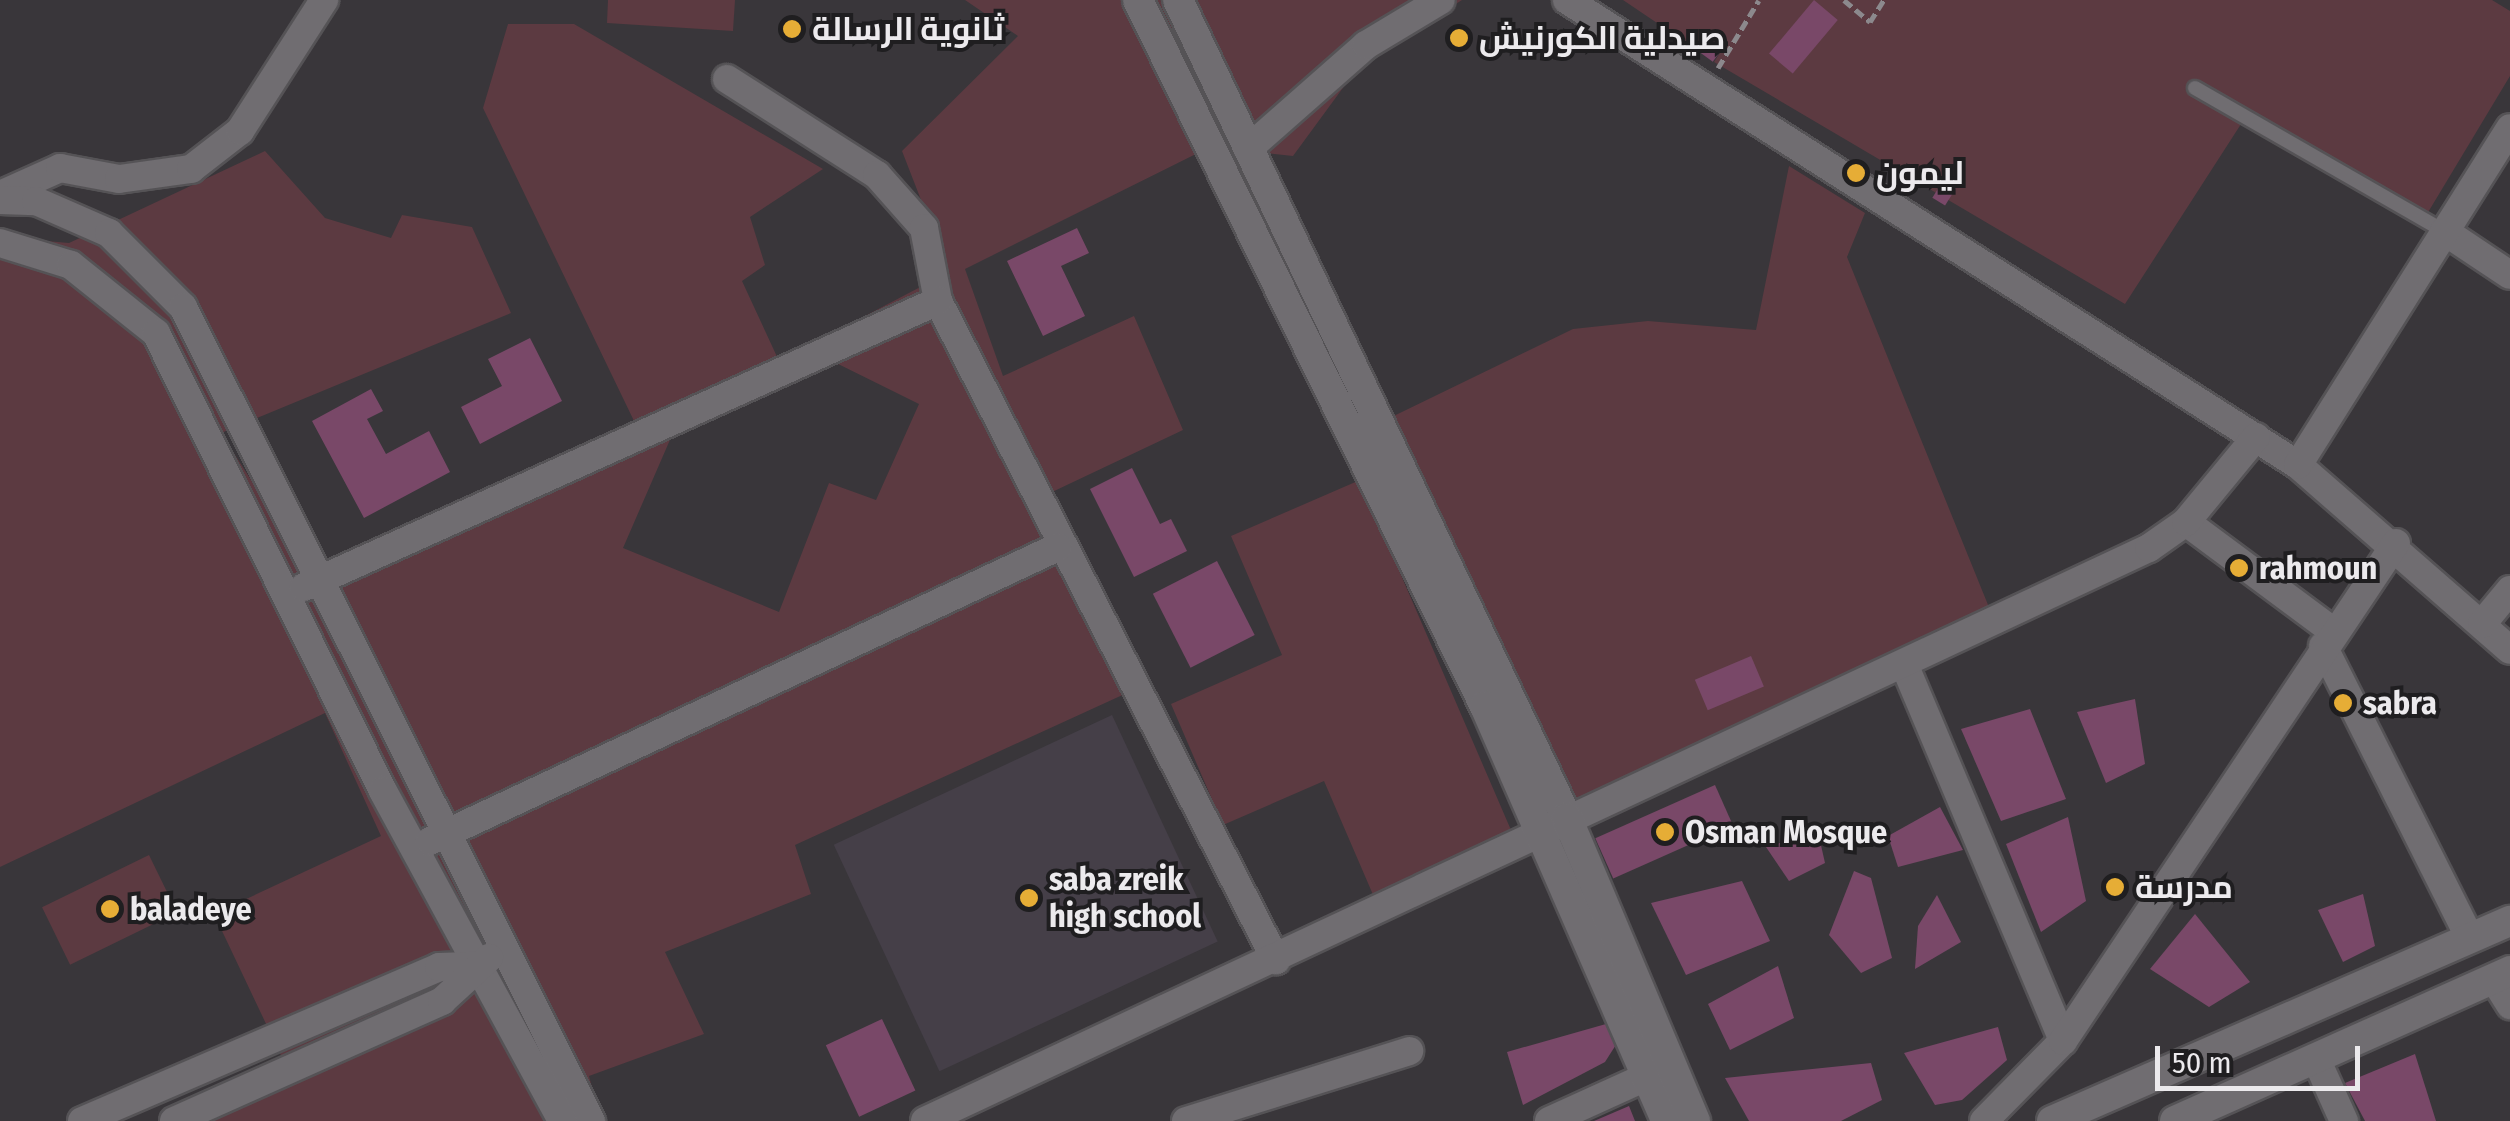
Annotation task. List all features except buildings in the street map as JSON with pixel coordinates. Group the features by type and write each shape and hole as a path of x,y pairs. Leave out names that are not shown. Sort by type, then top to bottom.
{"street":[{"path":"0,198 60,168 119,179 190,168 240,131 324,0"},
{"path":"1138,0 1555,823 1646,1078 1666,1121"},
{"path":"1178,0 1695,1121"},
{"path":"1248,148 1366,45 1441,0"},
{"path":"1567,0 2298,465 2396,543 2510,650"},
{"path":"727,79 901,195 924,228 938,301 1058,546 1276,960"},
{"path":"2298,465 2510,128"},
{"path":"0,198 65,210 109,233 156,272 214,363 318,584 591,1121"},
{"path":"2444,230 2510,275"},
{"path":"0,242 71,264 156,332 474,966 562,1121"},
{"path":"288,591 318,584 502,493 938,301"},
{"path":"931,1120 1276,960 1555,823 2149,548 2186,522 2256,437"},
{"path":"2186,522 2328,639 2470,938"},
{"path":"1984,1121 2062,1042 2328,639 2396,543"},
{"path":"414,846 446,836 1058,546"},
{"path":"2482,624 2510,590"},
{"path":"1904,664 2062,1042"},
{"path":"2052,1121 2510,921"},
{"path":"174,1121 442,1001 474,966 502,950"},
{"path":"82,1121 440,966 474,966"},
{"path":"2175,1121 2505,985"},
{"path":"1186,1121 1409,1051"},
{"path":"2318,1063 2344,1121"},
{"path":"1548,1121 1646,1078"}],"lane":[{"path":"2195,88 2444,230"}],"path":[{"path":"1709,90 1759,0"},
{"path":"1844,0 1870,22 1884,0"}],"shaded area":[{"path":"608,0 735,0 733,31 607,23"},
{"path":"965,0 1462,0 1359,66 1293,156 1210,147 965,269 1003,376 1134,316 1183,430 1050,493 1140,687 795,845 811,894 665,952 704,1034 589,1076 601,1121 168,1121 286,1066 214,914 381,836 325,713 0,867 0,237 69,243 265,151 325,218 391,238 402,215 472,227 511,313 221,433 308,569 635,423 483,108 508,24 574,24 823,169 750,217 765,265 742,281 779,361 949,272 902,151 1018,36","holes":["826,358 919,404 876,500 829,483 779,612 623,548 676,426"]},
{"path":"1623,0 2492,0 2510,11 2510,76 2421,224 2243,121 2125,304 1714,62 1723,48 1710,39 1700,52"},
{"path":"1789,166 1865,213 1847,257 1997,627 1550,833 1371,427 1573,329 1648,321 1756,330"},
{"path":"1360,480 1514,837 1374,897 1324,781 1223,825 1171,704 1282,655 1231,536"},
{"name":"saba zreik high school","path":"1112,715 1218,942 939,1071 834,845"},
{"name":"baladeye","path":"149,855 177,913 70,965 42,907"}],"place":[{"name":"ثانوية الرسالة","path":"792,29"},
{"name":"صيدلية الكورنيش","path":"1459,38"},
{"name":"ليمون","path":"1856,173"},
{"name":"rahmoun","path":"2239,568"},
{"name":"sabra","path":"2343,703"},
{"name":"Osman Mosque","path":"1665,832"},
{"name":"مدرسة","path":"2115,887"},
{"name":"saba zreik high school","path":"1029,898"},
{"name":"baladeye","path":"110,909"}]}
